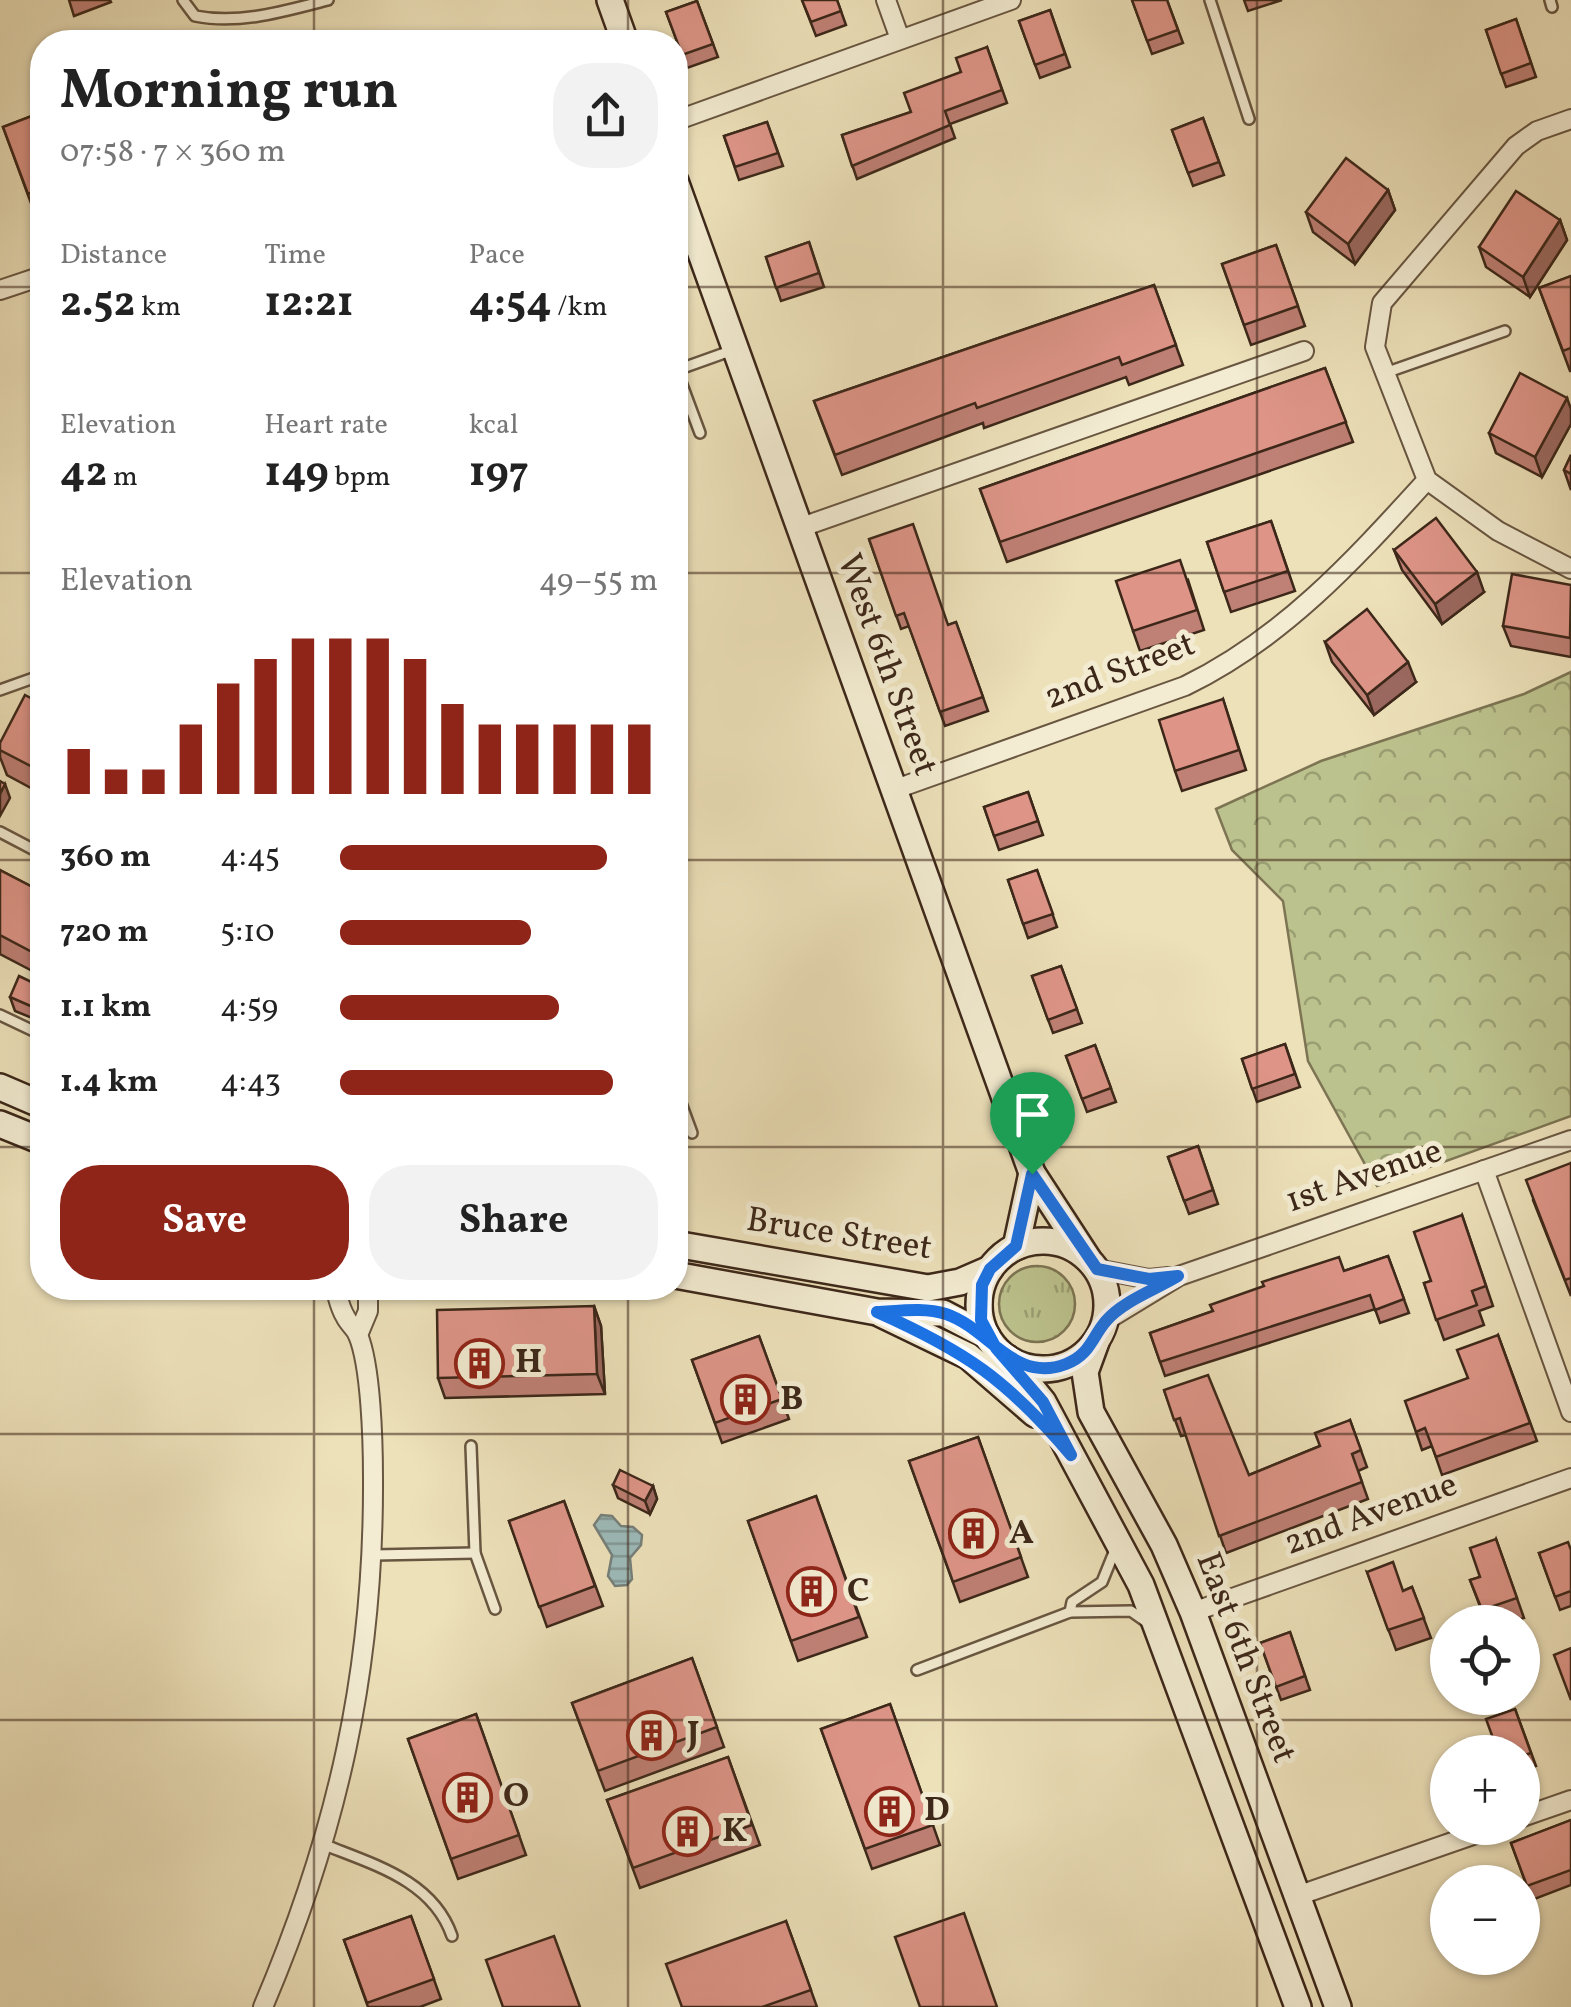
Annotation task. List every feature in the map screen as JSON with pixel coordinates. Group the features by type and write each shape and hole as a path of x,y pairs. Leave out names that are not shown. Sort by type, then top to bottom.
{"street":[{"path":"610,0 621,30"},
{"path":"886,0 900,39"},
{"path":"688,116 1012,0"},
{"path":"1571,118 1516,146 1382,303 1375,348 1427,480 1522,546 1571,569"},
{"name":"West 6th Street","path":"688,217 1032,1174 1093,1264"},
{"path":"0,290 30,280"},
{"path":"799,528 1304,351"},
{"name":"2nd Street","path":"893,790 1185,686 1217,671 1329,588 1427,480"},
{"path":"0,1087 30,1100"},
{"path":"0,1124 30,1136"},
{"name":"1st Avenue","path":"1093,1264 1149,1279 1178,1276 1571,1140"},
{"path":"1484,1170 1571,1412"},
{"path":"1016,1246 1032,1174"},
{"path":"1054,1242 1093,1264 1104,1286 1100,1332 1070,1363 1038,1369 1008,1358 987,1336 980,1302 990,1269 1016,1246 1054,1242"},
{"name":"Bruce Street","path":"688,1246 928,1288 960,1282 990,1269"},
{"name":"1st Avenue","path":"1100,1332 1178,1276"},
{"name":"Bruce Street","path":"688,1277 877,1312 943,1313 987,1336"},
{"path":"263,2007 324,1845 358,1705 374,1554 372,1436 358,1335 339,1300"},
{"path":"358,1335 368,1312 368,1300"},
{"path":"877,1312 932,1336 993,1373 1071,1455"},
{"name":"East 6th Street","path":"1100,1332 1085,1372 1091,1412 1164,1545 1193,1612 1338,2007"},
{"name":"East 6th Street","path":"1008,1358 1043,1402 1116,1534 1159,1630 1298,2007"},
{"name":"2nd Avenue","path":"1193,1612 1571,1478"},
{"path":"1540,1811 1571,1800"},
{"path":"1297,1896 1444,1845"}],"lane":[{"path":"183,0 195,16 213,20 268,16 328,0"},
{"path":"1210,0 1249,119"},
{"path":"1385,373 1506,331"},
{"path":"688,364 736,349"},
{"path":"688,400 700,433"},
{"path":"0,690 30,679"},
{"path":"0,832 30,848"},
{"path":"0,1015 30,1029"},
{"path":"688,1122 692,1133"},
{"path":"471,1446 475,1553 496,1608"},
{"path":"1070,1612 1072,1602 1102,1582 1114,1562 1116,1534"},
{"path":"374,1554 475,1553"},
{"path":"917,1670 1070,1612 1131,1611 1159,1630"},
{"path":"324,1845 388,1869 419,1890 443,1910 452,1936"}],"green space":[{"path":"1571,672 1571,1116 1377,1186 1308,1061 1283,901 1232,850 1216,809 1321,761 1524,694"},
{"path":"1037,1266 1064,1277 1075,1304 1064,1331 1037,1342 1010,1331 999,1304 1010,1277"}],"water":[{"path":"601,1515 612,1516 621,1526 633,1527 642,1535 641,1545 630,1558 632,1579 627,1585 615,1586 608,1576 612,1555 594,1525"}],"building":[{"path":"802,0 837,0 841,11 811,22"},
{"path":"1132,0 1167,0 1178,30 1147,41"},
{"path":"697,1 713,44 688,53 688,30 673,30 666,12"},
{"path":"1050,10 1065,54 1035,65 1019,21"},
{"path":"1516,19 1531,63 1501,74 1486,30"},
{"path":"987,47 1002,90 945,111 950,125 852,166 842,135 911,112 904,93 961,72 956,58"},
{"path":"30,117 28,194 3,127"},
{"path":"1203,118 1219,162 1188,173 1172,130"},
{"path":"767,122 778,153 735,167 724,136"},
{"path":"1346,158 1388,190 1348,244 1306,212"},
{"path":"1516,191 1560,220 1523,277 1479,247"},
{"path":"809,242 819,273 776,288 766,257"},
{"path":"1276,245 1298,306 1244,325 1222,264"},
{"path":"1571,276 1571,348 1563,351 1539,288"},
{"path":"1154,285 1176,345 1122,365 1119,357 977,408 975,403 835,455 814,401"},
{"path":"1325,368 1346,422 1000,542 980,489"},
{"path":"1520,373 1567,398 1535,457 1489,433"},
{"path":"1571,455 1571,474 1564,470"},
{"path":"1436,518 1477,572 1435,604 1394,550"},
{"path":"1271,521 1288,571 1224,592 1207,542"},
{"path":"913,524 948,625 956,622 983,697 940,712 904,613 896,616 869,539"},
{"path":"1180,560 1197,610 1133,631 1116,581"},
{"path":"1512,574 1571,585 1570,638 1503,626"},
{"path":"1367,609 1408,662 1367,695 1325,642"},
{"path":"25,695 30,698 30,766 0,750"},
{"path":"1223,699 1239,750 1175,771 1159,720"},
{"path":"1028,792 1038,821 994,836 984,807"},
{"path":"0,870 30,886 30,951 0,935"},
{"path":"1037,870 1053,914 1023,924 1008,880"},
{"path":"1061,966 1077,1009 1048,1020 1032,976"},
{"path":"19,976 30,981 30,1006 10,997"},
{"path":"1285,1044 1295,1074 1252,1089 1242,1059"},
{"path":"1095,1045 1111,1088 1082,1099 1066,1056"},
{"path":"1198,1146 1213,1190 1184,1201 1168,1157"},
{"path":"1571,1163 1571,1278 1565,1280 1526,1180"},
{"path":"1462,1215 1486,1286 1472,1291 1477,1305 1436,1320 1424,1283 1431,1281 1414,1232"},
{"path":"1388,1256 1404,1299 1375,1310 1370,1295 1160,1362 1150,1333 1213,1311 1210,1305 1264,1286 1262,1282 1339,1257 1344,1271"},
{"path":"594,1306 597,1374 438,1378 437,1310"},
{"path":"1498,1335 1530,1423 1436,1457 1425,1428 1416,1432 1405,1401 1468,1378 1457,1350"},
{"name":"B","path":"759,1336 782,1399 715,1423 692,1360"},
{"path":"1208,1375 1249,1475 1320,1446 1315,1433 1350,1420 1361,1450 1352,1454 1362,1482 1219,1536 1180,1418 1174,1420 1164,1390"},
{"name":"A","path":"978,1437 1021,1557 953,1582 909,1461"},
{"path":"620,1470 653,1486 645,1501 613,1485"},
{"name":"C","path":"816,1496 859,1617 791,1641 748,1521"},
{"path":"564,1501 595,1586 539,1607 509,1521"},
{"path":"1496,1539 1517,1598 1497,1605 1480,1605 1470,1580 1480,1577 1470,1548"},
{"path":"1568,1542 1571,1591 1555,1597 1539,1553"},
{"path":"1393,1562 1403,1591 1412,1587 1424,1618 1388,1630 1367,1572"},
{"path":"1290,1632 1305,1676 1276,1687 1260,1643"},
{"path":"1571,1648 1571,1700 1554,1655"},
{"name":"J","path":"692,1658 717,1727 598,1771 572,1703"},
{"name":"D","path":"890,1704 933,1825 865,1849 821,1729"},
{"name":"O","path":"476,1714 519,1835 451,1859 408,1739"},
{"path":"1517,1715 1524,1735 1492,1735 1486,1719"},
{"name":"K","path":"728,1757 752,1825 633,1868 607,1800"},
{"path":"1571,1820 1571,1870 1540,1881 1540,1865 1519,1865 1512,1845 1540,1845 1540,1832"},
{"path":"964,1913 997,2007 920,2007 895,1937"},
{"path":"411,1916 434,1979 367,2003 344,1940"},
{"path":"786,1921 811,1990 762,2007 682,2007 666,1964"},
{"path":"554,1936 580,2007 503,2007 486,1960"}],"place":[{"name":"H","path":"480,1363"},
{"name":"B","path":"745,1400"},
{"name":"A","path":"974,1534"},
{"name":"C","path":"812,1592"},
{"name":"J","path":"652,1735"},
{"name":"O","path":"468,1797"},
{"name":"D","path":"889,1811"},
{"name":"K","path":"687,1832"}],"route":[{"path":"1032,1174 1016,1246 1001,1256 982,1285 981,1320 996,1348 1043,1402 1071,1455 1033,1410 993,1373 932,1336 877,1312 943,1313 987,1336 996,1348 1022,1366 1055,1368 1084,1354 1096,1342 1105,1321 1178,1276 1149,1279 1097,1269 1067,1231 1032,1174"}]}
